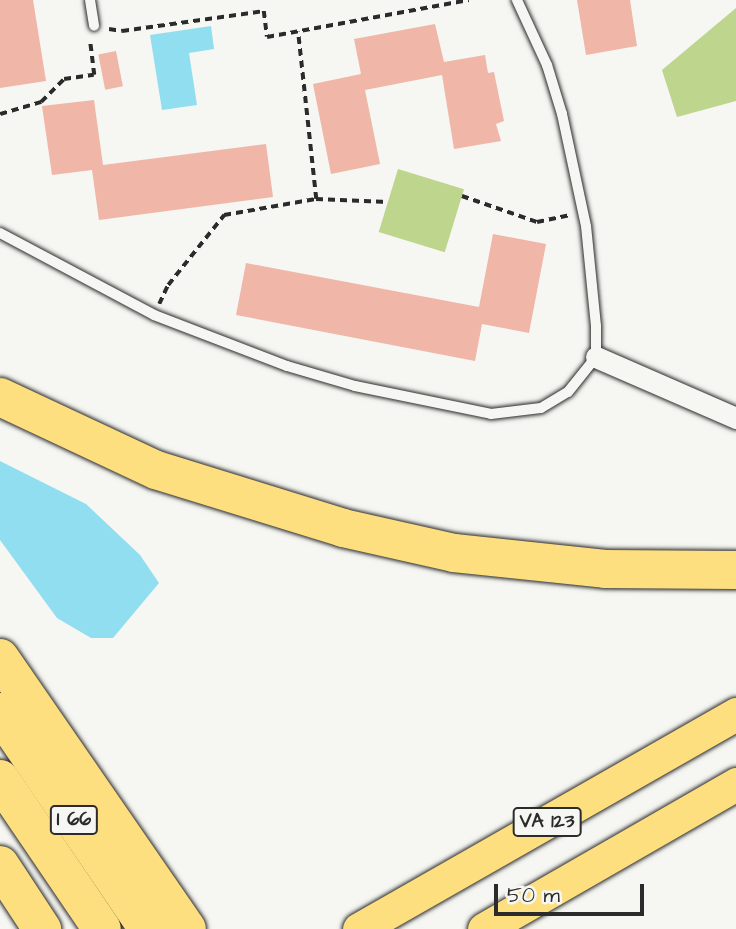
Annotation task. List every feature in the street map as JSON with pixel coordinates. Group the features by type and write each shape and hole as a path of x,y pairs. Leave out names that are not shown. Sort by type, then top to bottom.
{"highway":[{"path":"0,397 156,470 343,528 454,553 550,564 605,569 736,570"},
{"path":"0,658 187,929"},
{"name":"I 66","path":"0,712 148,929"},
{"path":"0,779 102,929"},
{"path":"0,865 42,929"}],"main road":[{"name":"VA 123","path":"359,929 736,714"},
{"name":"VA 123","path":"484,929 736,784"}],"street":[{"path":"596,357 736,418"}],"lane":[{"path":"90,0 94,26"},
{"path":"0,233 155,315 287,366 355,386 491,414 527,412 555,402 578,382 596,357 596,326 583,213 554,85 517,0"}],"path":[{"path":"0,114 41,102 64,79 94,75 89,42 94,26 122,31 264,11 267,37 468,0"},
{"path":"298,32 316,199"},
{"path":"462,196 537,222 583,213"},
{"path":"155,315 167,285 224,215 316,199 388,202"}],"green space":[{"path":"736,8 736,101 677,117 662,70"},
{"path":"398,169 464,189 445,252 379,232"}],"water":[{"path":"211,26 214,49 189,53 197,105 162,110 150,35"},
{"path":"0,461 86,504 140,555 159,583 113,638 91,638 57,618 0,540"}],"building":[{"path":"0,0 33,0 46,81 0,88"},
{"path":"577,0 630,0 637,46 586,55"},
{"path":"435,24 444,62 485,55 488,73 494,72 504,121 496,124 501,141 454,149 442,75 365,90 380,164 331,174 313,84 361,74 354,39"},
{"path":"116,51 123,86 105,90 98,54"},
{"path":"94,100 103,165 266,144 273,197 99,220 92,170 52,175 42,106"},
{"path":"493,234 546,244 529,333 482,324 475,361 236,315 246,263 479,307"}]}
